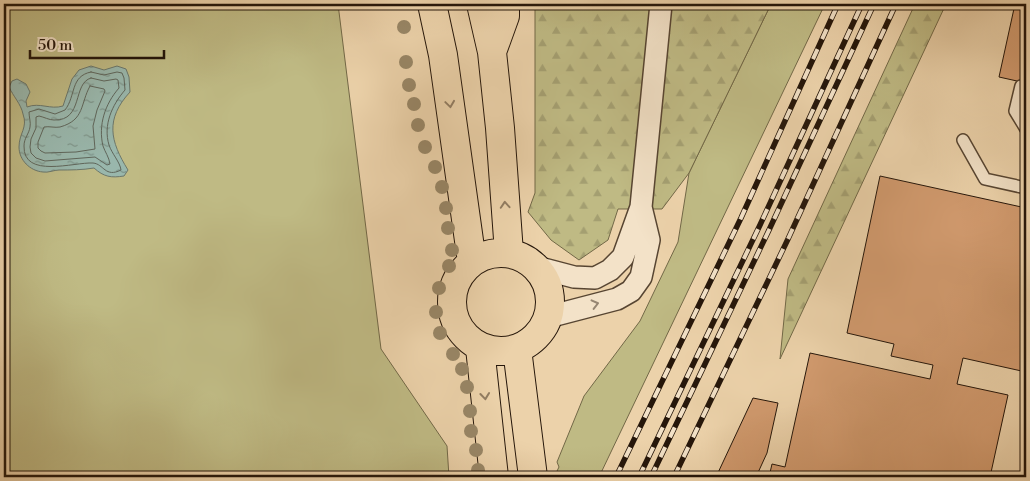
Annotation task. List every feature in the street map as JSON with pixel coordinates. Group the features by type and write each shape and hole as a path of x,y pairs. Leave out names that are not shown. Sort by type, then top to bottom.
{"highway":[{"path":"432,4 443,55 472,262"},
{"path":"440,4 443,55"},
{"path":"481,4 492,52 500,128 509,253"},
{"path":"492,52 505,16 505,4"},
{"path":"509,253 523,258 536,267 546,282 550,300 548,317 542,329 531,342 517,349 498,352 480,348 466,338 456,323 451,305 453,288 461,272 472,262 490,254 509,253"},
{"path":"480,348 494,477"},
{"path":"517,349 533,477"}],"street":[{"path":"536,267 574,277 595,278 610,270 623,256 641,207 661,4"},
{"path":"548,317 617,299 631,291 641,277 649,240 641,207"}],"lane":[{"path":"1021,86 1016,111 1026,129"},
{"path":"963,140 985,179 1026,188"}],"green space":[{"path":"4,4 338,4 381,349 447,446 449,477 4,477"},
{"path":"535,4 771,4 689,173 662,209 618,209 608,240 579,260 551,240 528,212 535,193"},
{"path":"771,4 825,4 599,477 554,477 559,467 557,462 584,396 640,321 678,242 689,173"},
{"path":"915,4 946,4 780,359 788,279"}],"water":[{"path":"91,66 104,70 117,66 126,69 129,77 130,92 117,112 113,130 117,149 128,170 124,176 115,177 104,175 94,168 45,172 34,170 26,164 19,152 24,119 21,107 9,87 12,81 17,79 26,84 30,92 26,101 27,107 36,105 58,107 63,106 72,79 79,70"}],"building":[{"path":"1015,4 1026,4 1026,83 999,77"},
{"path":"880,176 1026,208 1026,372 963,358 957,384 1008,395 990,477 769,477 772,464 785,467 810,353 930,379 933,365 891,356 894,344 847,333"},
{"path":"753,398 778,403 767,453 756,477 716,477"}],"railway":[{"path":"616,477 741,218 838,4"},
{"path":"639,477 760,225 862,4"},
{"path":"651,477 874,4"},
{"path":"674,477 788,239 896,4"}]}
